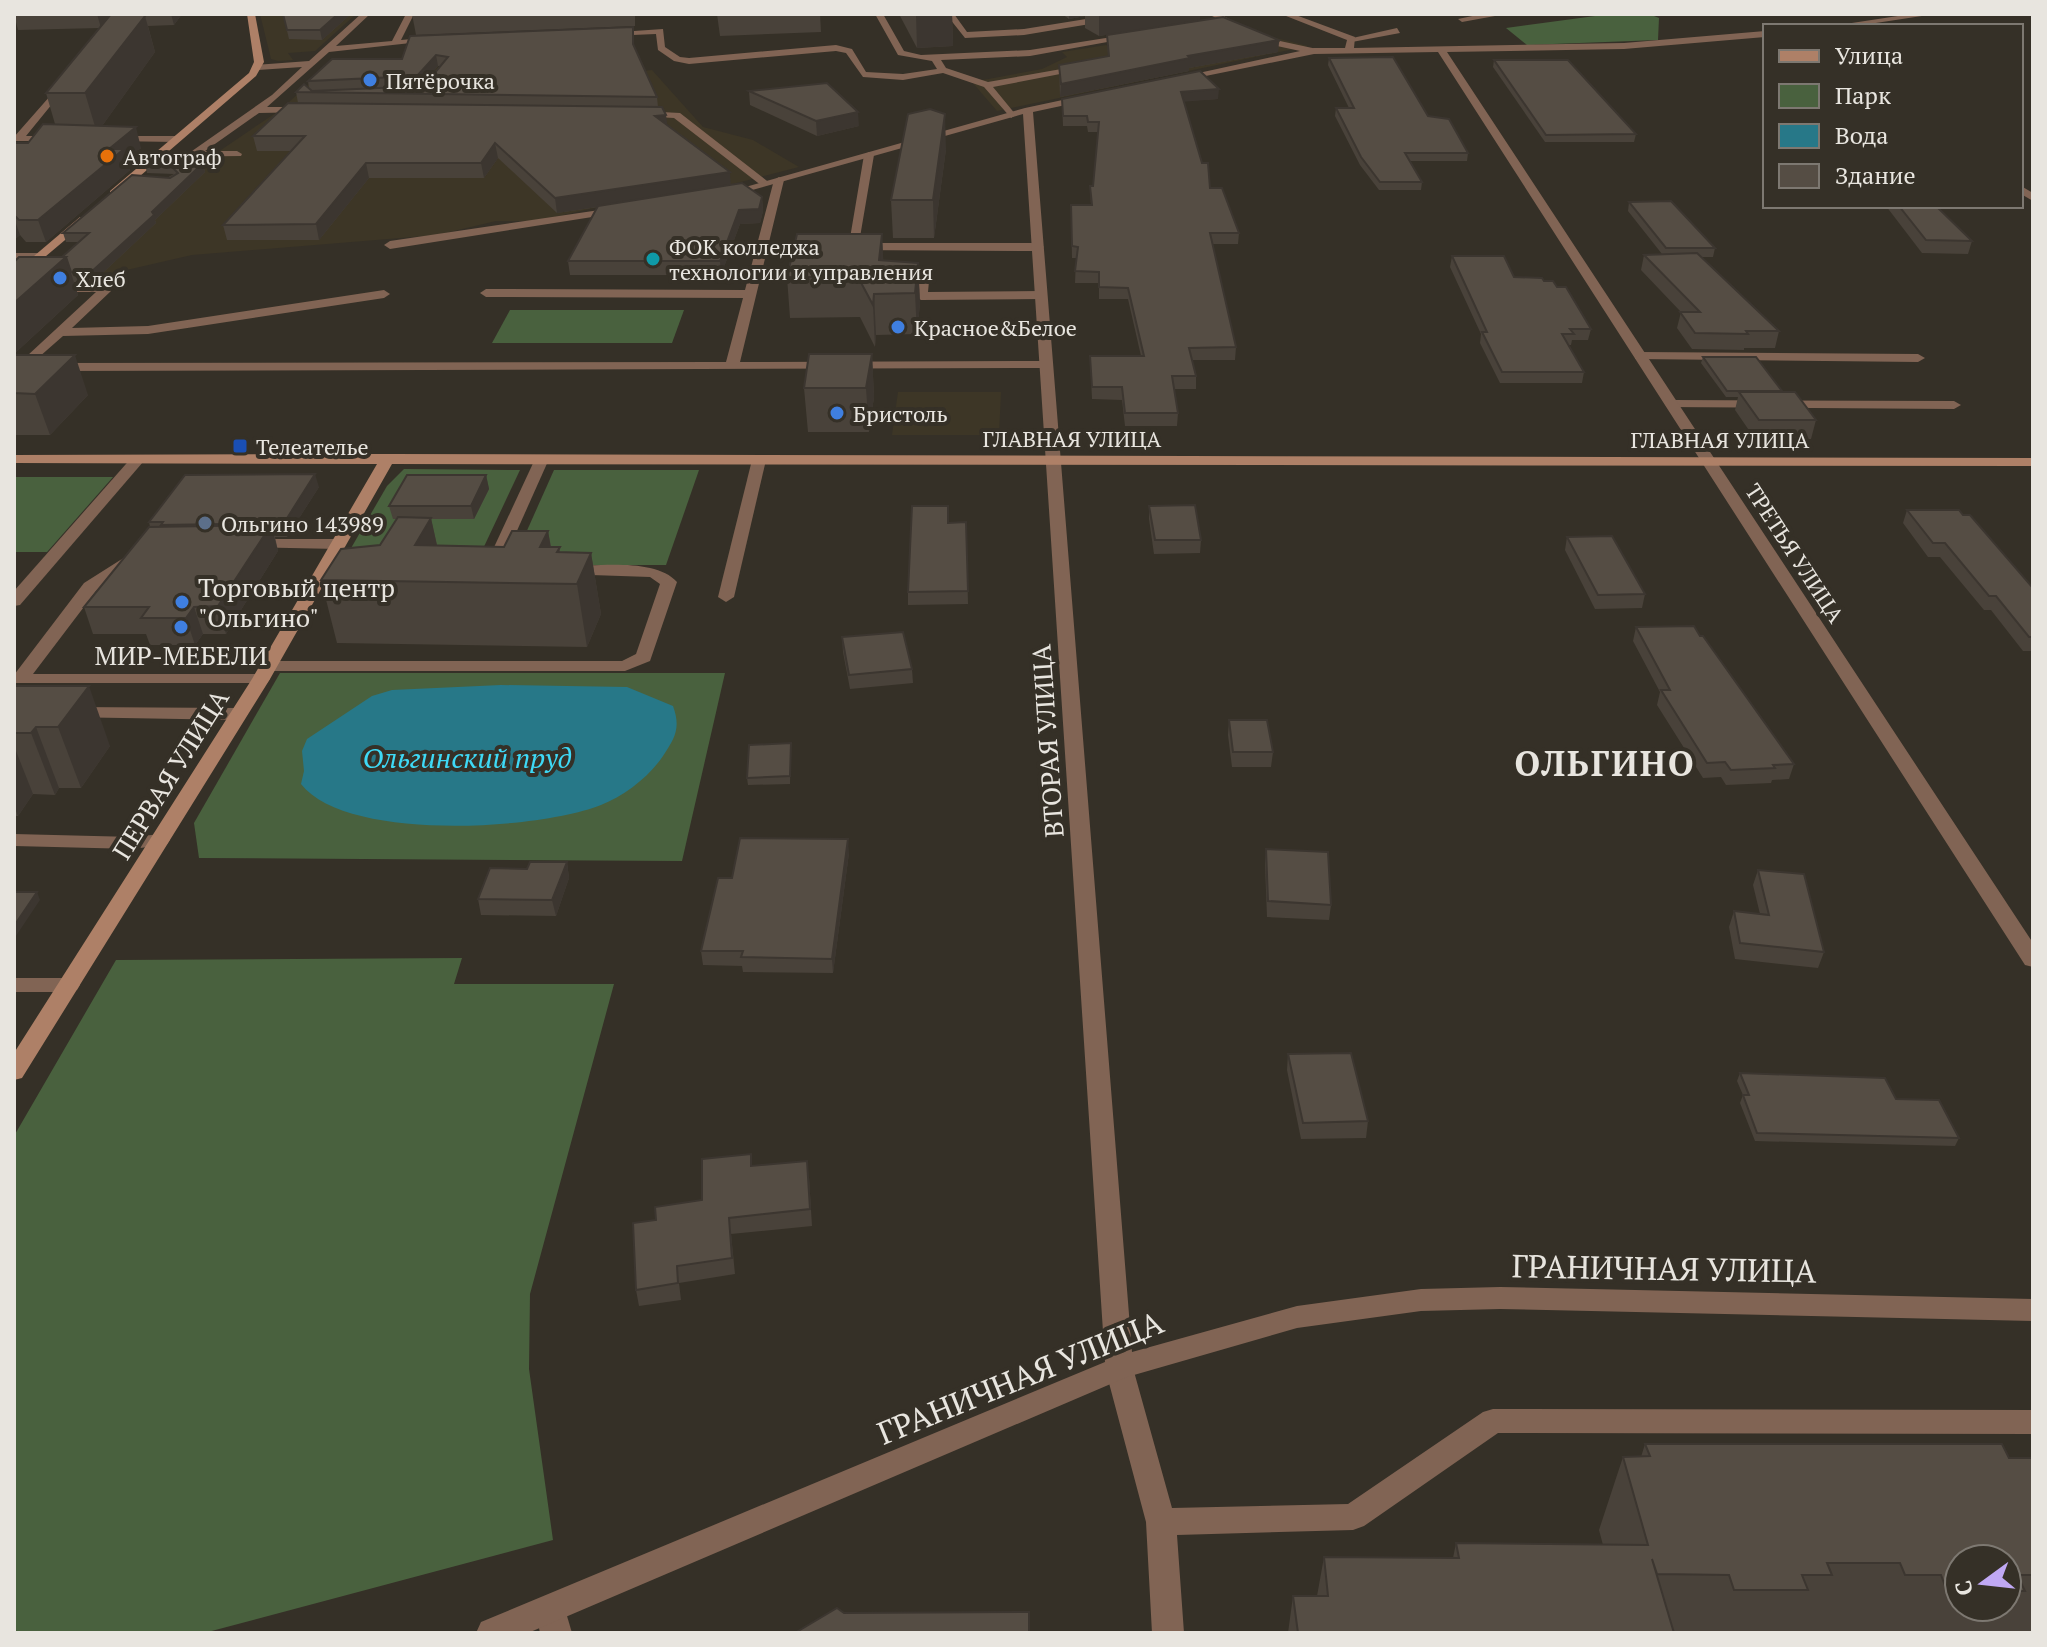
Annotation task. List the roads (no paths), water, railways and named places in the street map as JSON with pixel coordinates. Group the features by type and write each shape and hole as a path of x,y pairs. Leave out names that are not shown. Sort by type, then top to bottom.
{"street":[{"path":"109,197 258,67 259,54 251,14"},
{"path":"194,154 275,97 366,14"},
{"path":"396,42 410,14"},
{"path":"879,14 901,53 921,58 1052,50 1144,35"},
{"path":"950,14 965,35 1024,32 1128,17 1121,14"},
{"path":"1190,28 1221,24 1225,19 1212,14"},
{"path":"1285,14 1350,44 1441,49 1624,46 1763,34"},
{"path":"1462,19 1502,14"},
{"path":"1852,24 1931,14"},
{"path":"659,18 661,48 677,59 689,61 836,48 849,51 863,74 882,78 925,76 943,70 987,85 1020,112"},
{"path":"598,33 660,31"},
{"path":"1158,83 1350,44 1397,31"},
{"path":"1024,32 1052,50"},
{"path":"326,50 443,40"},
{"path":"1280,44 1314,51"},
{"name":"ТРЕТЬЯ УЛИЦА","path":"1441,49 2033,960"},
{"path":"935,58 943,70"},
{"path":"258,67 311,64"},
{"path":"987,85 1081,67"},
{"path":"70,76 18,139 73,139"},
{"path":"703,198 772,182 1020,112 1096,96"},
{"path":"275,97 289,97"},
{"path":"258,110 311,110"},
{"name":"ВТОРАЯ УЛИЦА","path":"1020,112 1038,247 1119,1368 1161,1522 1168,1633"},
{"path":"629,114 676,115 772,182"},
{"path":"97,139 177,139"},
{"path":"159,154 237,154"},
{"path":"869,155 852,247 1038,247"},
{"path":"131,178 155,179"},
{"path":"732,366 772,182"},
{"path":"14,279 98,207"},
{"path":"390,245 631,209"},
{"path":"14,257 40,257"},
{"path":"923,281 921,296 1041,295"},
{"path":"14,288 107,288 18,371"},
{"path":"486,293 750,294"},
{"path":"60,332 148,330 384,294"},
{"path":"1640,356 1918,358"},
{"path":"18,371 1046,365"},
{"path":"1672,404 1954,405"},
{"name":"ПЕРВАЯ УЛИЦА","path":"14,1072 332,569 338,544 388,458"},
{"name":"ГЛАВНАЯ УЛИЦА","path":"14,459 2033,462"},
{"path":"14,601 138,459"},
{"path":"491,571 542,459"},
{"path":"726,597 759,460"},
{"path":"230,544 338,544"},
{"path":"152,545 90,587 20,679 625,666 644,657 669,582 654,572 551,571"},
{"path":"58,713 239,714"},
{"path":"14,840 134,843 160,840"},
{"path":"14,985 69,985"},
{"name":"ГРАНИЧНАЯ УЛИЦА","path":"492,1633 554,1621 1119,1368 1297,1317 1421,1300 1500,1298 2033,1310"},
{"path":"1161,1522 1353,1517 1493,1421 2033,1422"}],"water":[{"name":"Ольгинский пруд","path":"501,685 627,687 673,706 676,732 651,771 618,796 572,814 534,820 490,825 399,823 358,815 324,803 301,784 304,771 302,751 307,739 372,696 392,690"}],"place":[{"name":"Пятёрочка","path":"370,80"},
{"name":"Автограф","path":"107,156"},
{"name":"ФОК колледжа технологии и управления","path":"653,259"},
{"name":"Хлеб","path":"60,278"},
{"name":"Красное&Белое","path":"898,327"},
{"name":"Бристоль","path":"837,413"},
{"name":"Телеателье","path":"240,446"},
{"name":"Ольгино 143989","path":"205,523"},
{"name":"Торговый центр \"Ольгино\"","path":"182,602"},
{"name":"МИР-МЕБЕЛИ","path":"181,627"}],"district":[{"name":"ОЛЬГИНО","path":"1605,763"}]}
